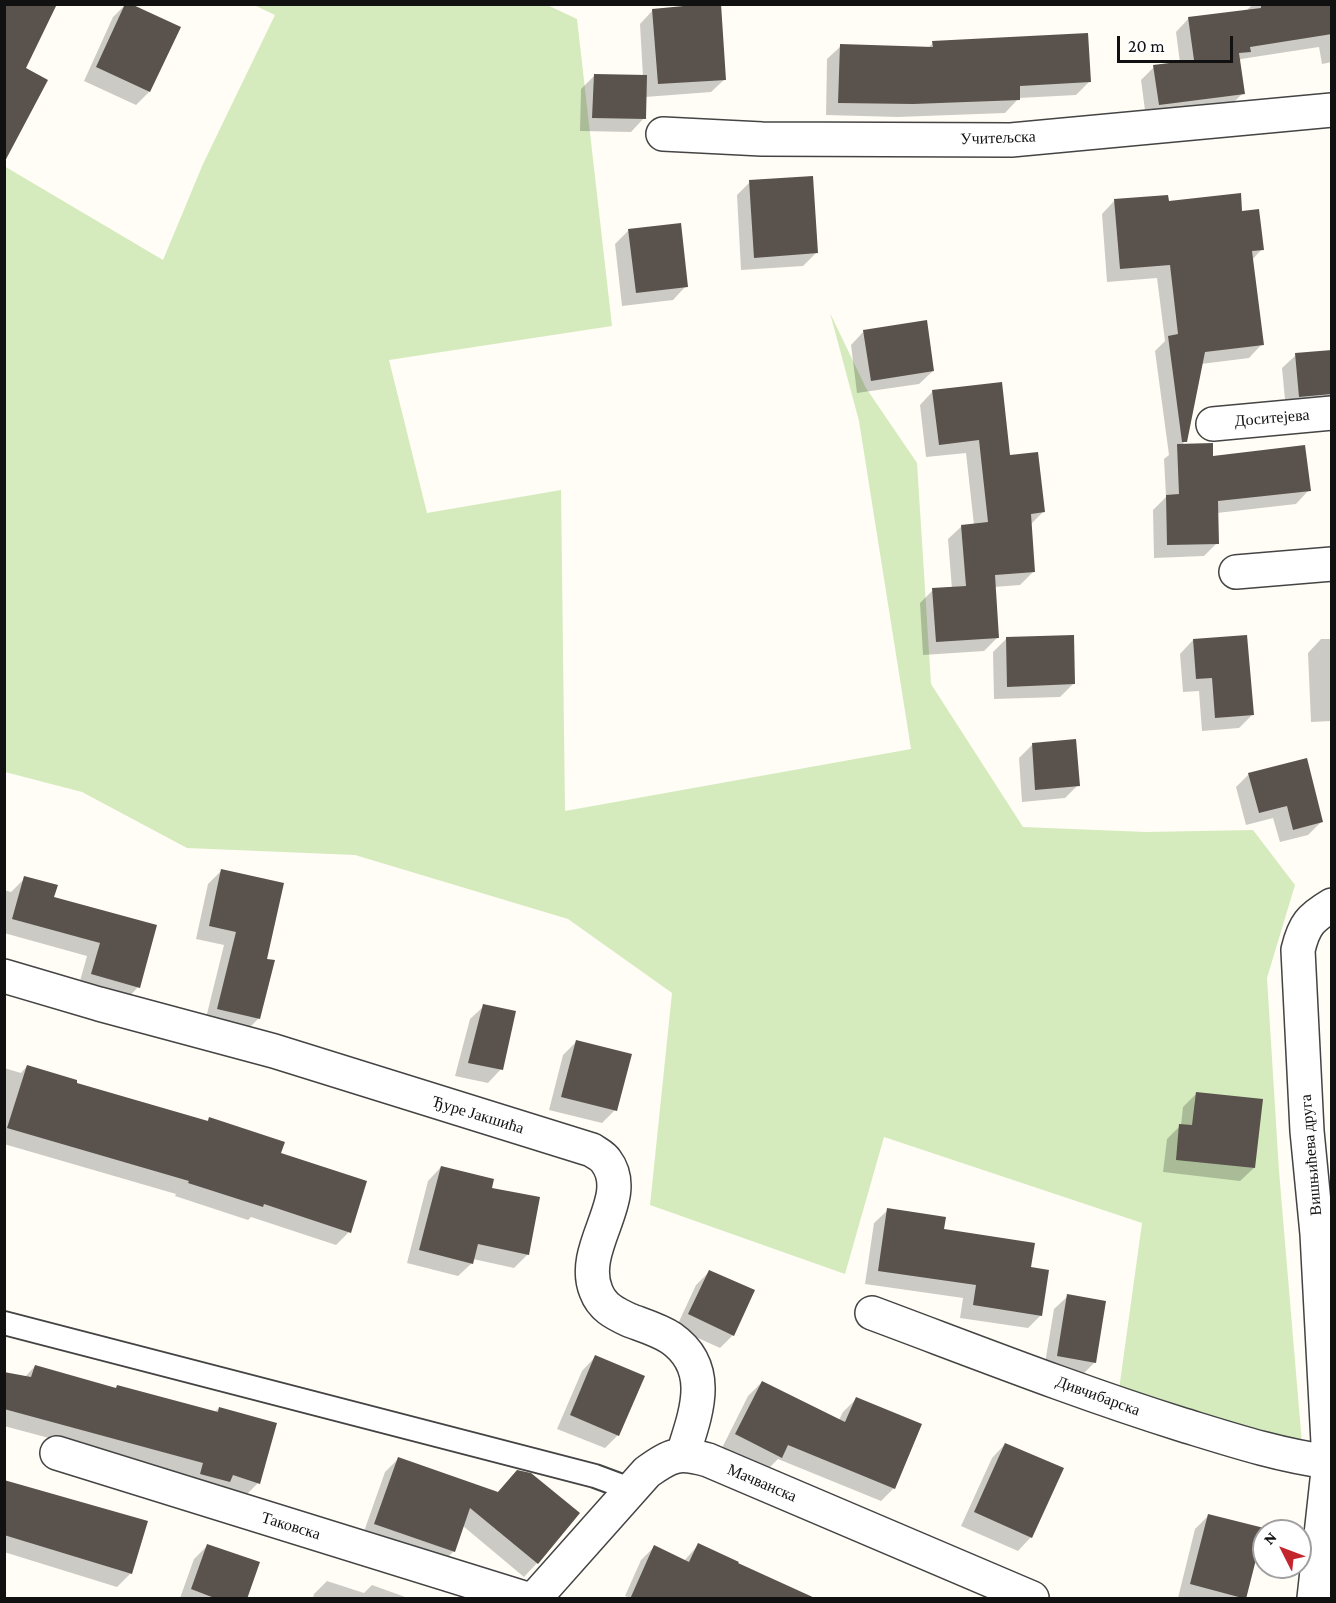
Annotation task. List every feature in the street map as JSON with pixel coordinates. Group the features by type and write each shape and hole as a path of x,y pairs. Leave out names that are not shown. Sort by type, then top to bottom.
{"street":[{"name":"Учитељска","path":"663,134 762,139 1011,140 1332,110"},
{"name":"Доситејева","path":"1213,424 1332,413"},
{"path":"1236,572 1332,564"},
{"name":"Вишњићева друга","path":"1314,1599 1329,1462 1324,1235 1307,1131 1298,950 1303,928 1317,913 1332,905"},
{"name":"Ђуре Јакшића","path":"4,976 274,1051 592,1150 606,1160 614,1176 615,1194 596,1246 591,1268 592,1281 598,1298 611,1312 670,1337 684,1350 693,1363 698,1378 699,1396 683,1454"},
{"name":"Дивчибарска","path":"872,1313 1118,1404 1260,1449 1293,1458 1329,1462"},
{"name":"Таковска","path":"57,1453 524,1599"},
{"path":"535,1599 647,1472 662,1461 683,1454"},
{"name":"Мачванска","path":"683,1454 708,1460 1032,1599"}],"lane":[{"path":"4,1323 595,1476 630,1489"}],"green space":[{"path":"545,4 577,19 612,326 389,360 427,513 561,490 565,811 911,749 859,421 830,313 866,388 917,463 931,684 1023,827 1146,832 1253,830 1295,885 1267,978 1279,1171 1302,1444 1117,1404 1142,1223 884,1137 845,1274 650,1205 672,993 568,919 355,855 187,848 82,792 5,772 4,166 163,260 203,164 275,15 254,5"}],"building":[{"path":"4,4 57,4 26,68 48,80 4,163"},
{"path":"125,4 131,4 181,27 150,92 96,67"},
{"path":"721,4 726,80 658,84 652,9"},
{"path":"1261,4 1332,4 1332,34 1250,47 1251,52 1239,53 1245,94 1159,105 1153,65 1194,60 1188,17 1261,8"},
{"path":"1088,33 1091,82 1020,86 1020,100 913,104 838,103 840,44 933,47 932,41"},
{"path":"594,74 647,75 646,119 592,118"},
{"path":"813,176 818,253 754,258 749,180"},
{"path":"1241,193 1242,211 1259,209 1264,250 1252,251 1264,345 1205,352 1187,442 1182,442 1168,336 1178,334 1170,265 1120,269 1114,199 1168,195 1169,201"},
{"path":"681,223 688,287 636,293 628,229"},
{"path":"927,320 934,371 871,381 863,330"},
{"path":"1332,350 1332,394 1299,397 1295,353"},
{"path":"1002,382 1010,455 1038,452 1045,512 1031,514 1035,572 995,575 999,638 936,642 932,588 966,586 961,525 988,522 979,440 939,445 932,390"},
{"path":"1213,443 1213,456 1305,445 1311,491 1218,501 1219,544 1167,545 1166,495 1179,494 1177,444"},
{"path":"1074,635 1075,684 1007,687 1006,637"},
{"path":"1247,635 1254,715 1215,718 1212,678 1196,679 1193,639"},
{"path":"1076,739 1080,786 1035,790 1032,743"},
{"path":"1307,758 1323,822 1293,830 1287,806 1259,813 1248,773"},
{"path":"221,869 284,883 267,959 275,960 260,1019 217,1009 236,932 209,926"},
{"path":"24,876 58,885 54,897 157,925 140,988 91,974 100,943 12,919"},
{"path":"483,1004 516,1011 503,1070 468,1063"},
{"path":"576,1040 632,1054 617,1111 561,1097"},
{"path":"27,1065 77,1080 77,1083 208,1121 209,1117 285,1142 281,1153 367,1181 351,1233 264,1204 263,1207 188,1183 189,1181 7,1128"},
{"path":"1196,1092 1263,1099 1255,1168 1176,1160 1179,1124 1192,1125"},
{"path":"441,1166 494,1179 492,1188 540,1197 529,1255 478,1244 473,1264 419,1250"},
{"path":"887,1208 946,1217 944,1229 1035,1243 1031,1267 1049,1270 1042,1316 973,1305 976,1285 878,1271"},
{"path":"709,1270 755,1290 734,1336 688,1314"},
{"path":"1067,1294 1106,1301 1096,1363 1057,1356"},
{"path":"595,1355 645,1376 619,1436 570,1415"},
{"path":"35,1365 116,1388 117,1385 218,1412 219,1407 277,1423 260,1484 233,1475 230,1482 200,1474 203,1463 4,1409 4,1372 31,1377"},
{"path":"762,1381 845,1422 856,1397 922,1424 895,1489 788,1445 782,1458 735,1434"},
{"path":"1005,1443 1064,1468 1032,1538 974,1512"},
{"path":"398,1457 498,1492 517,1470 531,1473 580,1513 538,1564 470,1508 455,1552 374,1524"},
{"path":"4,1480 148,1521 132,1574 4,1535"},
{"path":"1208,1514 1252,1525 1252,1575 1246,1599 1190,1584"},
{"path":"698,1543 817,1599 630,1599 654,1545 689,1562"},
{"path":"207,1544 260,1562 247,1599 217,1599 191,1589"}]}
